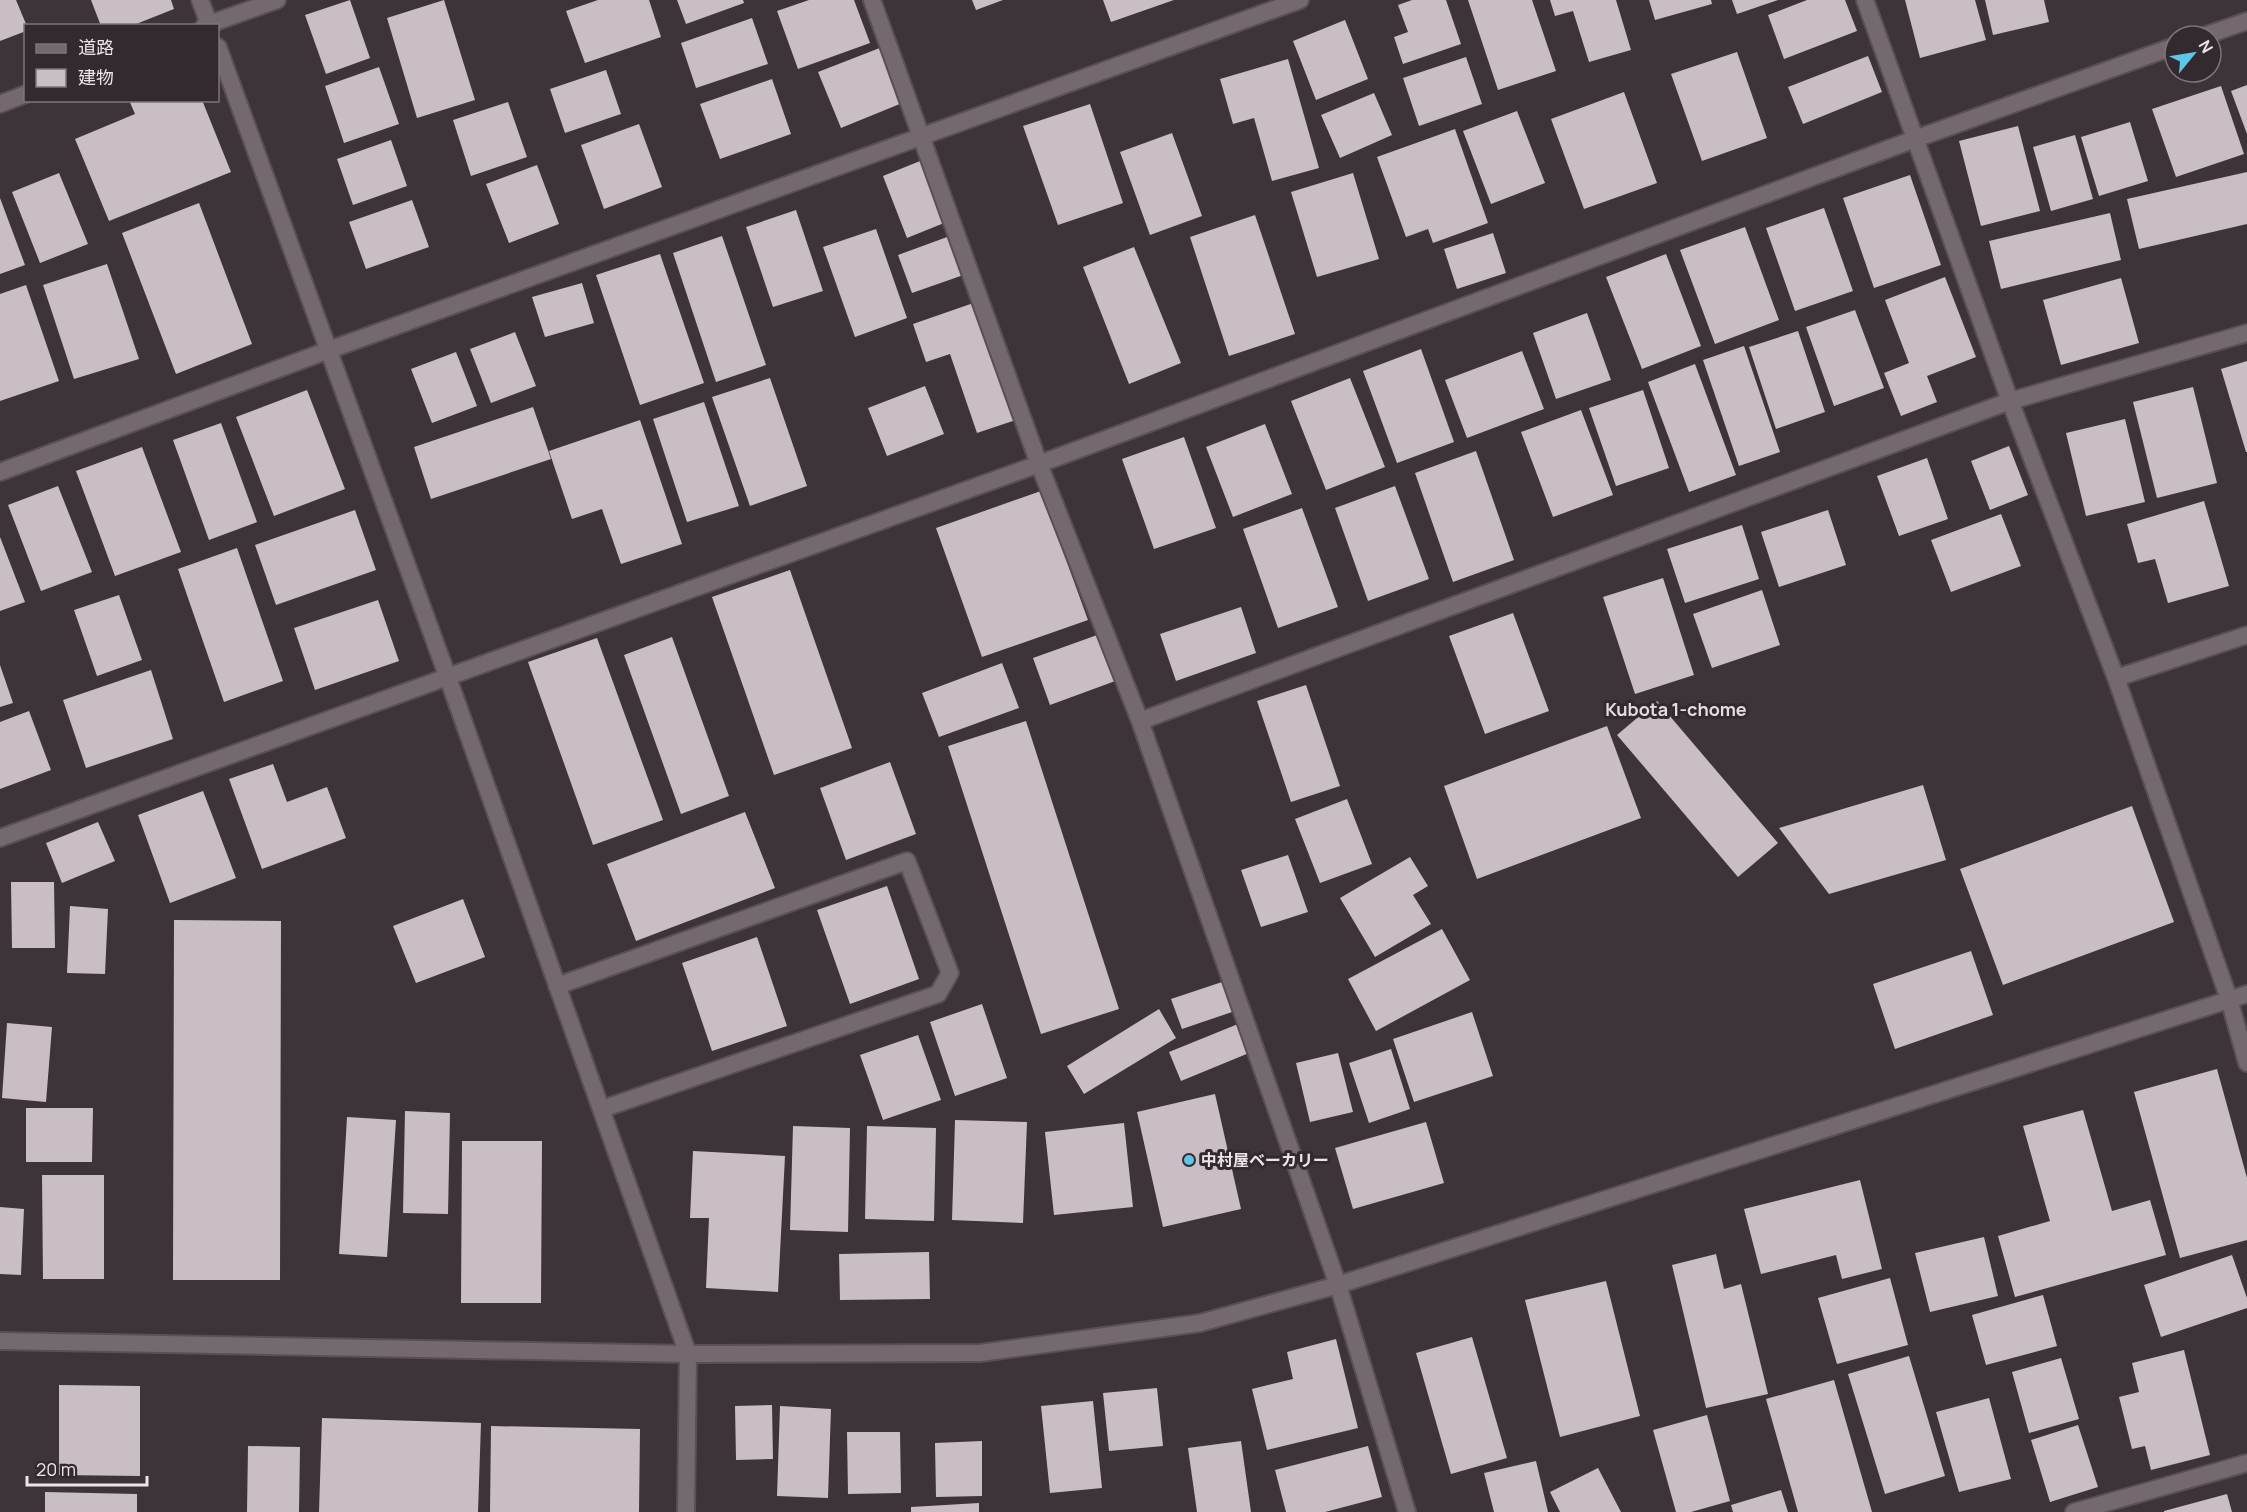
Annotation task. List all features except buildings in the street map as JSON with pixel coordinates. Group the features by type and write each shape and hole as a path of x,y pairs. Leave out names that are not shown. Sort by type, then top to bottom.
{"street":[{"path":"200,0 207,24"},
{"path":"210,24 278,0"},
{"path":"872,0 1039,464 1140,721 1338,1285 1407,1512"},
{"path":"0,472 329,350 1300,0"},
{"path":"1864,0 2010,401 2116,678 2229,999 2247,1063"},
{"path":"2223,29 2247,21"},
{"path":"219,50 447,675 688,1354 686,1512"},
{"path":"0,838 447,675 1039,464 2163,50"},
{"path":"0,104 24,95"},
{"path":"1140,721 2010,401 2247,333"},
{"path":"2116,678 2247,635"},
{"path":"557,986 907,861 950,973 938,994 602,1109"},
{"path":"0,1341 688,1354 980,1353 1200,1323 1338,1285 2247,994"},
{"path":"2074,1512 2247,1463"}],"place":[{"name":"中村屋ベーカリー","path":"1189,1160"}],"district":[{"name":"Kubota 1-chome","path":"1676,710"}]}
